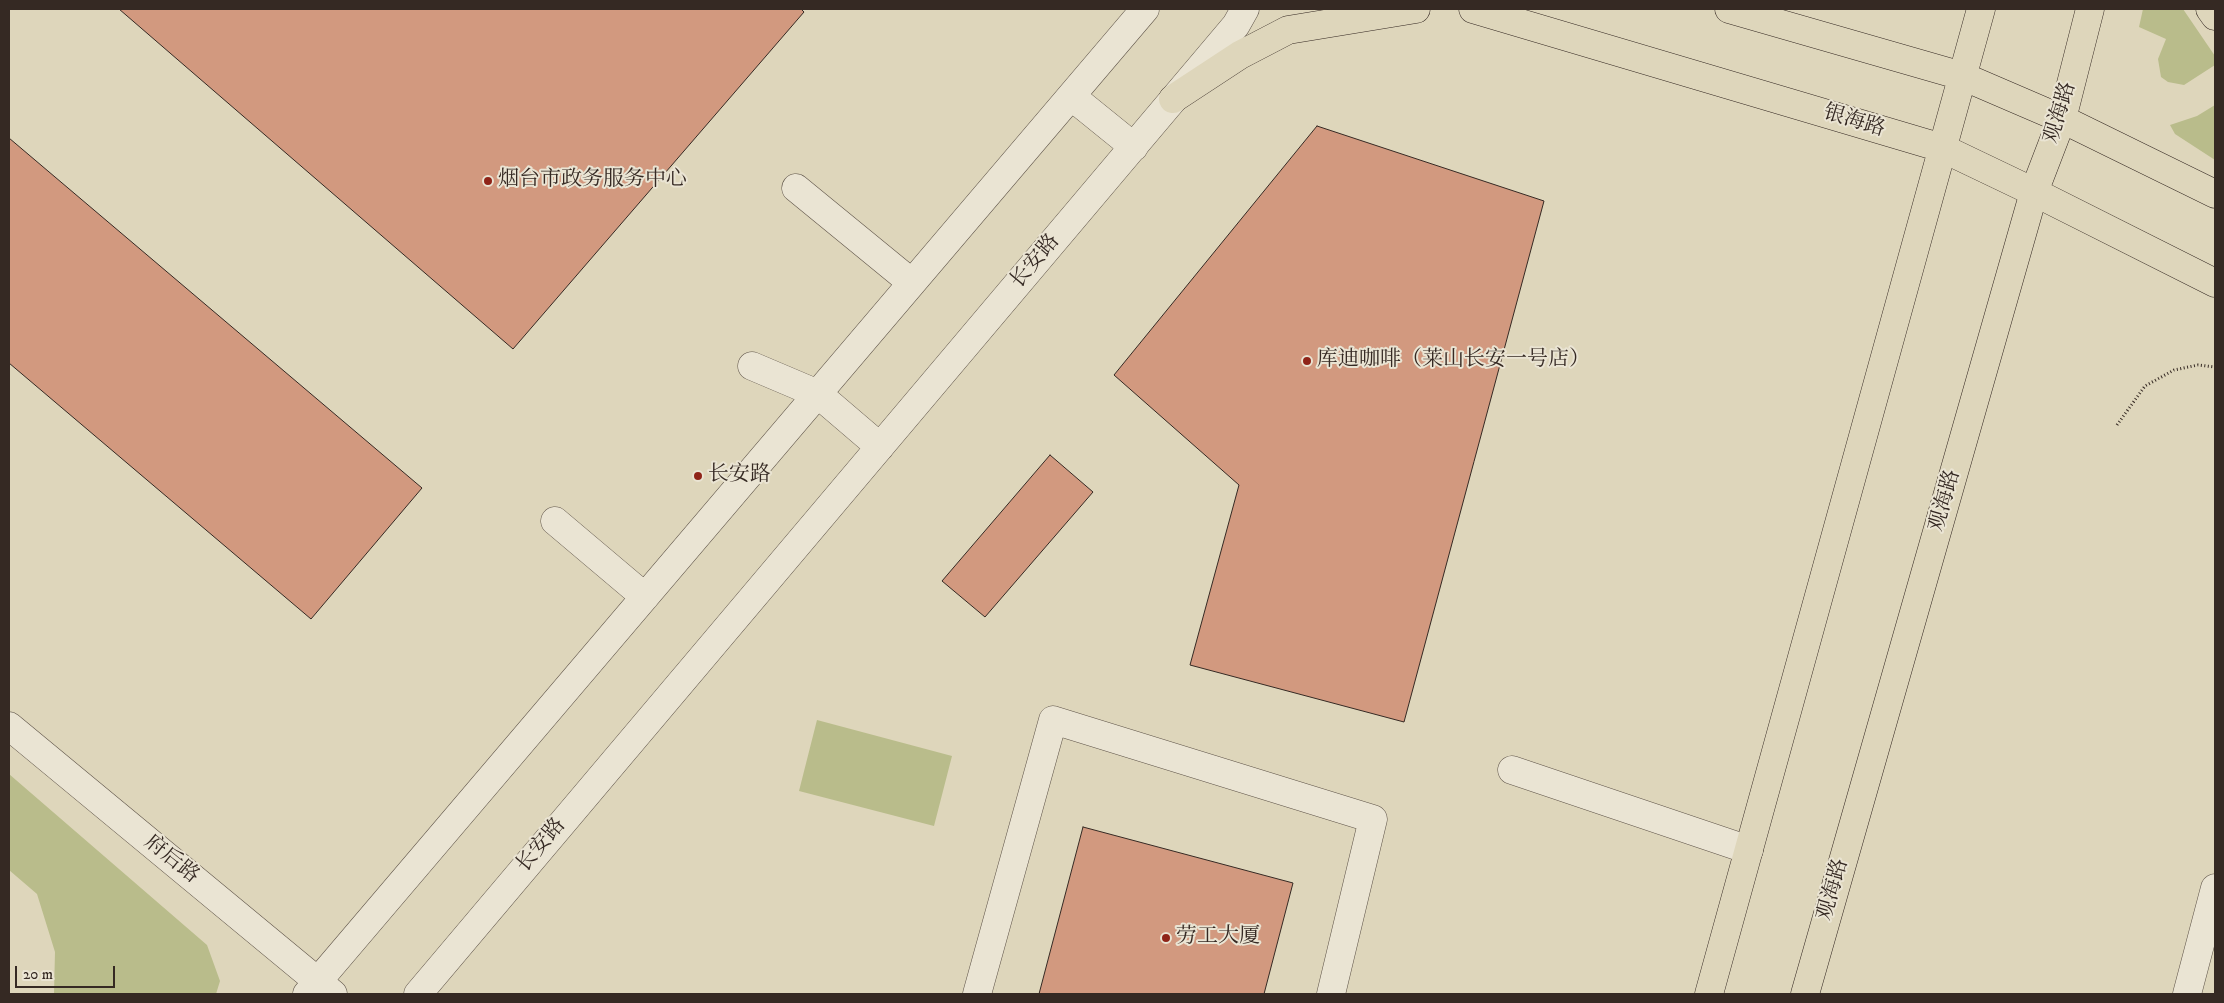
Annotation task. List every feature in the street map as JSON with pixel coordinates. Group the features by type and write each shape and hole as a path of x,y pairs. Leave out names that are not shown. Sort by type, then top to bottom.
{"main road":[{"path":"1173,99 1240,55 1288,30 1416,9"},
{"name":"银海路","path":"1473,9 1942,148 2215,283"},
{"path":"1729,9 1962,76 2062,118 2215,194"},
{"path":"1709,994 1980,9"},
{"name":"观海路","path":"1804,994 2034,192 2062,118 2090,9"},
{"path":"2210,9 2215,16"}],"street":[{"path":"319,990 645,597 1145,9"},
{"name":"长安路","path":"418,994 1134,147 1236,25 1245,9"},
{"path":"1071,96 1134,147"},
{"path":"796,188 912,283"},
{"path":"752,366 818,394 880,446"},
{"path":"554,521 645,597"},
{"path":"977,994 1053,720 1373,819 1331,994"},
{"name":"府后路","path":"9,726 319,990"},
{"path":"1512,770 1749,850"},
{"path":"2187,994 2215,888"}],"path":[{"path":"2117,425 2145,386 2174,370 2198,365 2215,367"}],"green space":[{"path":"2143,9 2183,9 2215,56 2215,65 2184,85 2168,82 2161,77 2158,59 2166,39 2139,27"},
{"path":"2215,105 2215,160 2175,134 2170,125 2197,116"},
{"path":"817,720 952,756 934,826 799,791"},
{"path":"9,774 207,945 220,981 216,994 54,994 55,952 37,894 9,870"}],"building":[{"name":"烟台市政务服务中心","path":"119,9 801,9 804,12 513,349"},
{"path":"1317,126 1544,201 1404,722 1190,665 1239,485 1114,375"},
{"path":"9,138 422,488 311,619 9,363"},
{"path":"1050,455 1093,492 985,617 942,581"},
{"name":"劳工大厦","path":"1083,827 1293,883 1264,994 1039,994"}],"place":[{"name":"烟台市政务服务中心","path":"488,181"},
{"name":"库迪咖啡（莱山长安一号店）","path":"1307,361"},
{"name":"长安路","path":"698,476"},
{"name":"劳工大厦","path":"1166,938"}]}
